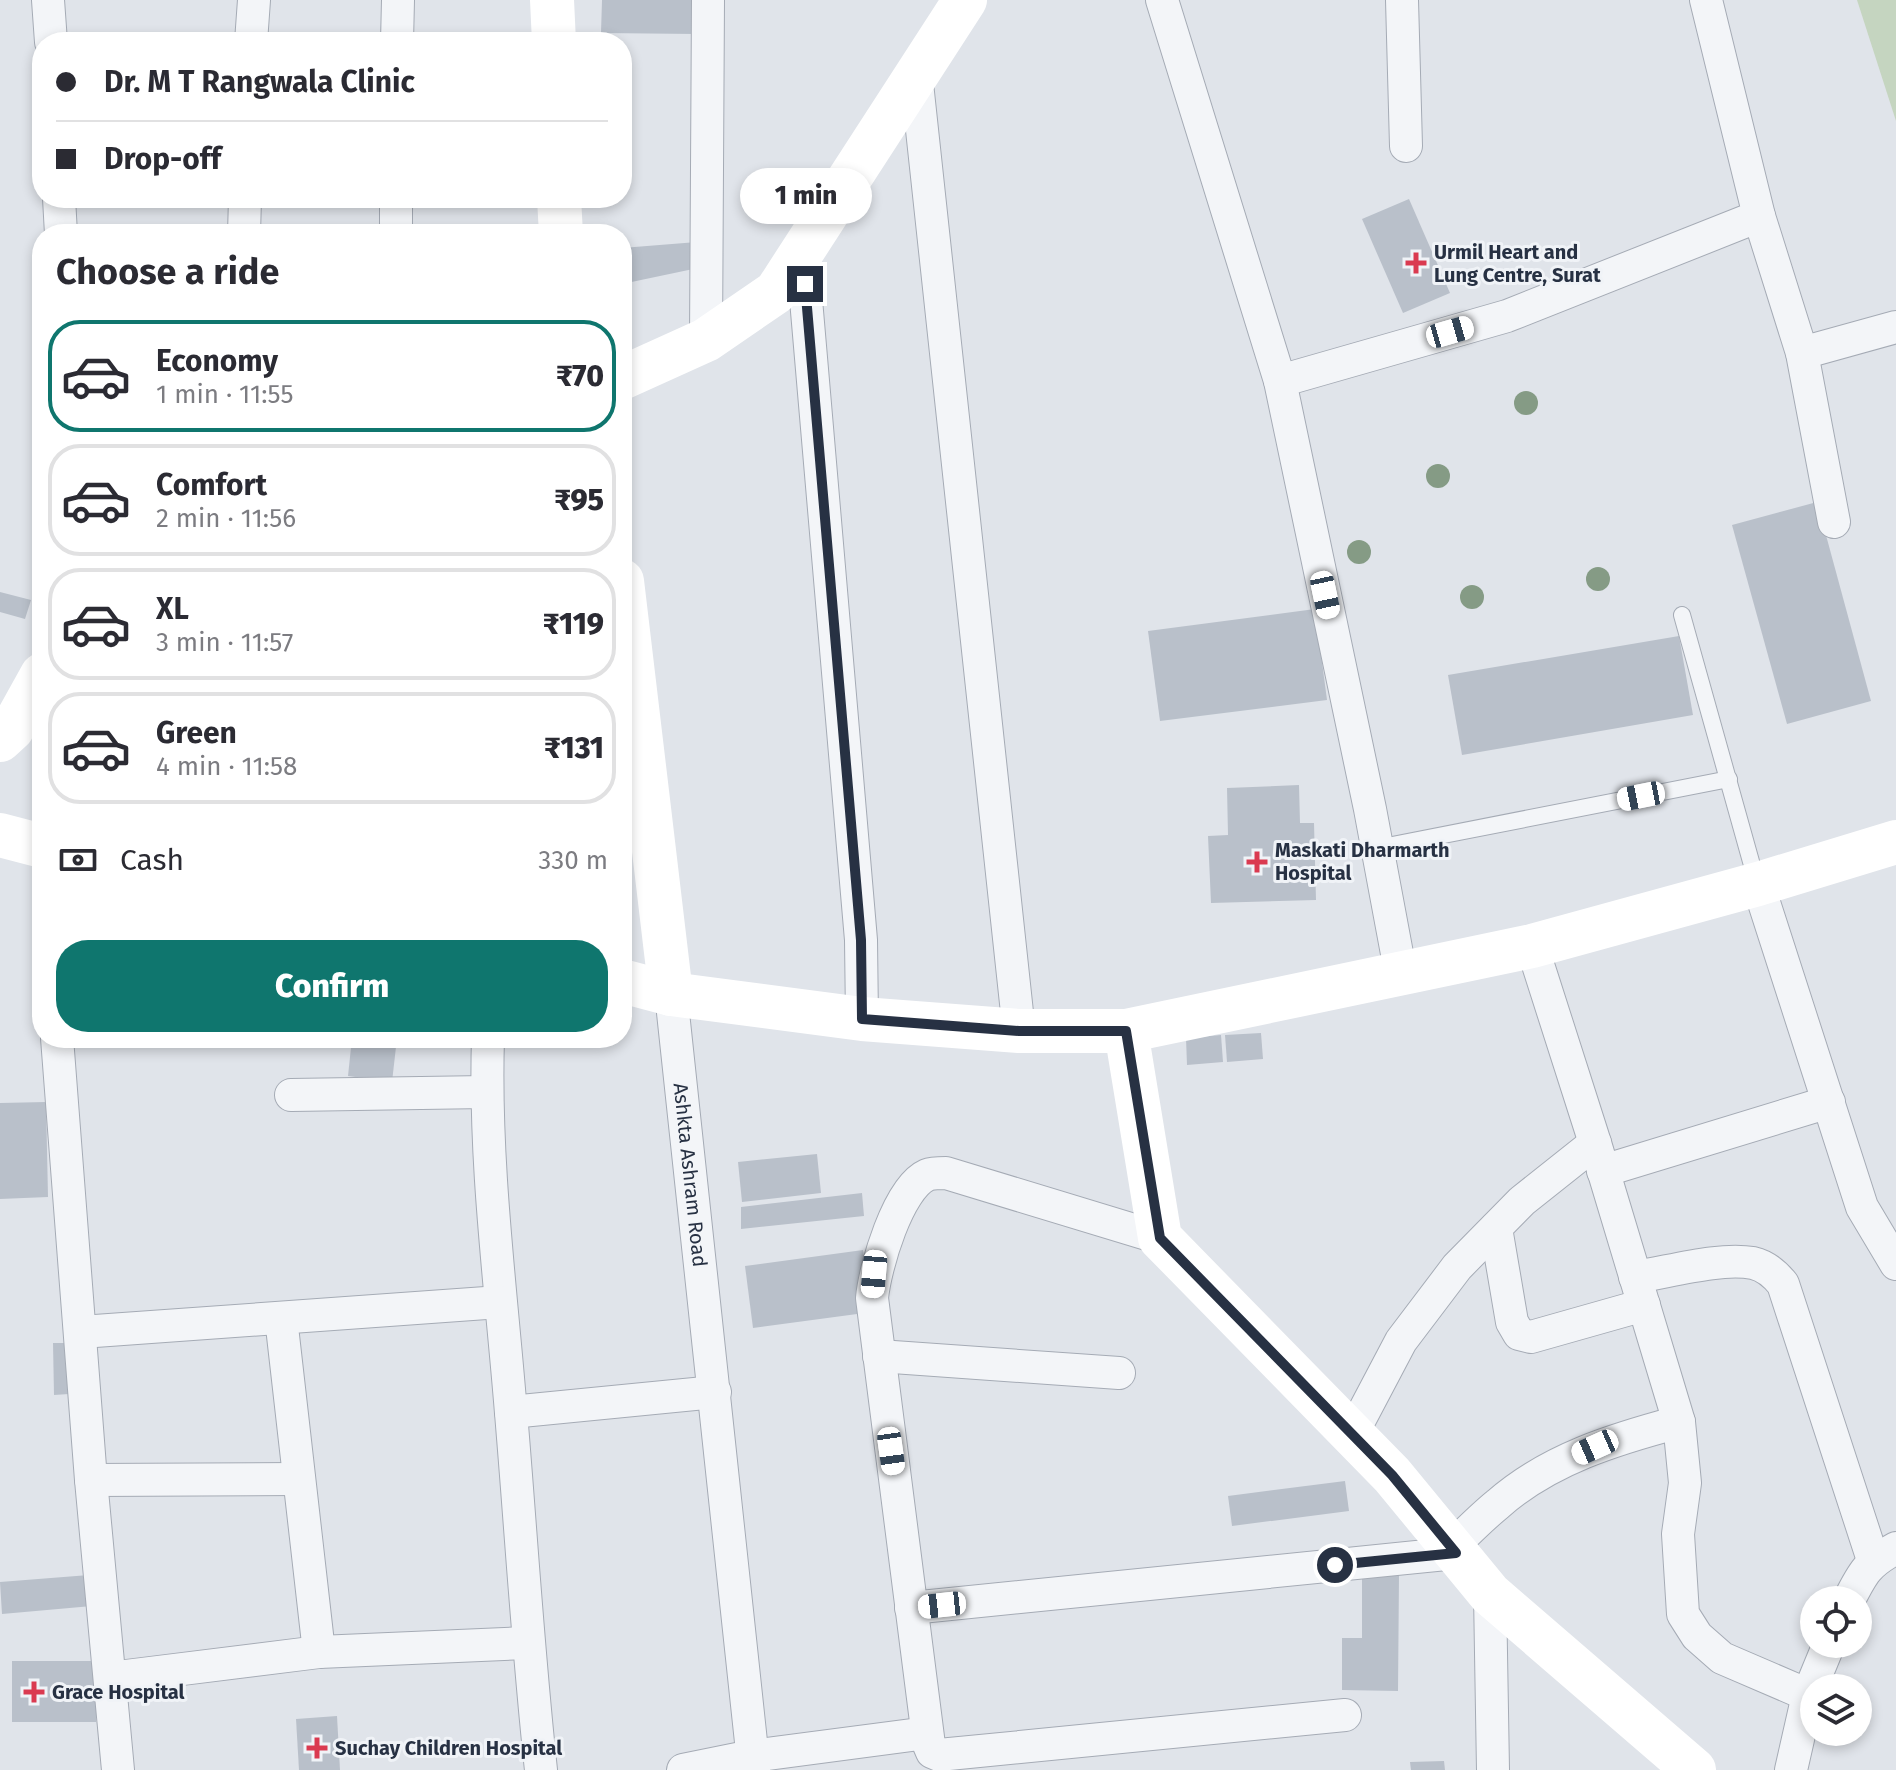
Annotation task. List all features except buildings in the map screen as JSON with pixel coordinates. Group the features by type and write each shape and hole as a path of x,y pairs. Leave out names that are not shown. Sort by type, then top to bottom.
{"street":[{"path":"48,0 50,32"},
{"path":"252,32 254,0"},
{"path":"397,32 398,0"},
{"path":"552,0 554,32"},
{"path":"706,340 708,0"},
{"path":"632,373 706,340 776,292 965,0"},
{"path":"1162,0 1280,381 1401,975"},
{"path":"1402,0 1406,146"},
{"path":"1706,0 1759,216 1802,353 1834,522"},
{"path":"916,74 1019,1031"},
{"path":"1280,381 1507,316 1759,216"},
{"path":"802,253 861,940 862,1019"},
{"path":"1802,353 1896,327"},
{"name":"Ashkta Ashram Road","path":"632,665 715,1392 753,1763"},
{"path":"18,732 32,699"},
{"path":"632,984 671,994 862,1019 1019,1031 1126,1031 1532,946 1758,884 1896,842"},
{"path":"1758,884 1862,1207 1896,1264"},
{"path":"1532,946 1679,1422 1685,1483 1678,1534 1683,1614 1697,1636 1722,1658 1800,1692"},
{"path":"1126,1031 1160,1238"},
{"path":"58,1048 91,1480 118,1770"},
{"path":"488,1048 486,1092 500,1302 527,1643 541,1770"},
{"path":"291,1095 486,1092"},
{"path":"1352,1434 1401,1341 1457,1267 1522,1201 1599,1157 1829,1102"},
{"path":"1345,1715 939,1755 932,1752 927,1733 872,1298 874,1274 902,1202 914,1185 929,1174 946,1173 1160,1238 1392,1475 1490,1594 1694,1770"},
{"path":"1496,1228 1512,1322 1519,1334 1531,1337 1639,1291 1732,1262 1755,1264 1774,1272 1783,1284 1885,1554 1855,1586"},
{"path":"81,1332 500,1302"},
{"path":"281,1318 319,1652"},
{"path":"879,1356 1119,1373"},
{"path":"511,1412 715,1392"},
{"path":"911,1608 1454,1550 1500,1501 1555,1465 1615,1438 1679,1422"},
{"path":"91,1480 299,1479"},
{"path":"1490,1594 1493,1770"},
{"path":"110,1678 319,1652 527,1643"},
{"path":"1791,1770 1800,1730"},
{"path":"683,1770 753,1763 927,1733"}],"lane":[{"path":"1682,615 1758,884"},
{"path":"1377,848 1729,779"}],"green space":[{"path":"1857,0 1896,0 1896,121"}],"place":[{"name":"Urmil Heart and Lung Centre, Surat","path":"1416,263"},
{"name":"Maskati Dharmarth Hospital","path":"1257,862"},
{"name":"Grace Hospital","path":"34,1692"},
{"name":"Suchay Children Hospital","path":"317,1748"}],"route":[{"path":"805,284 861,940 862,1019 1019,1031 1126,1031 1160,1238 1392,1475 1456,1553 1335,1565"}]}
